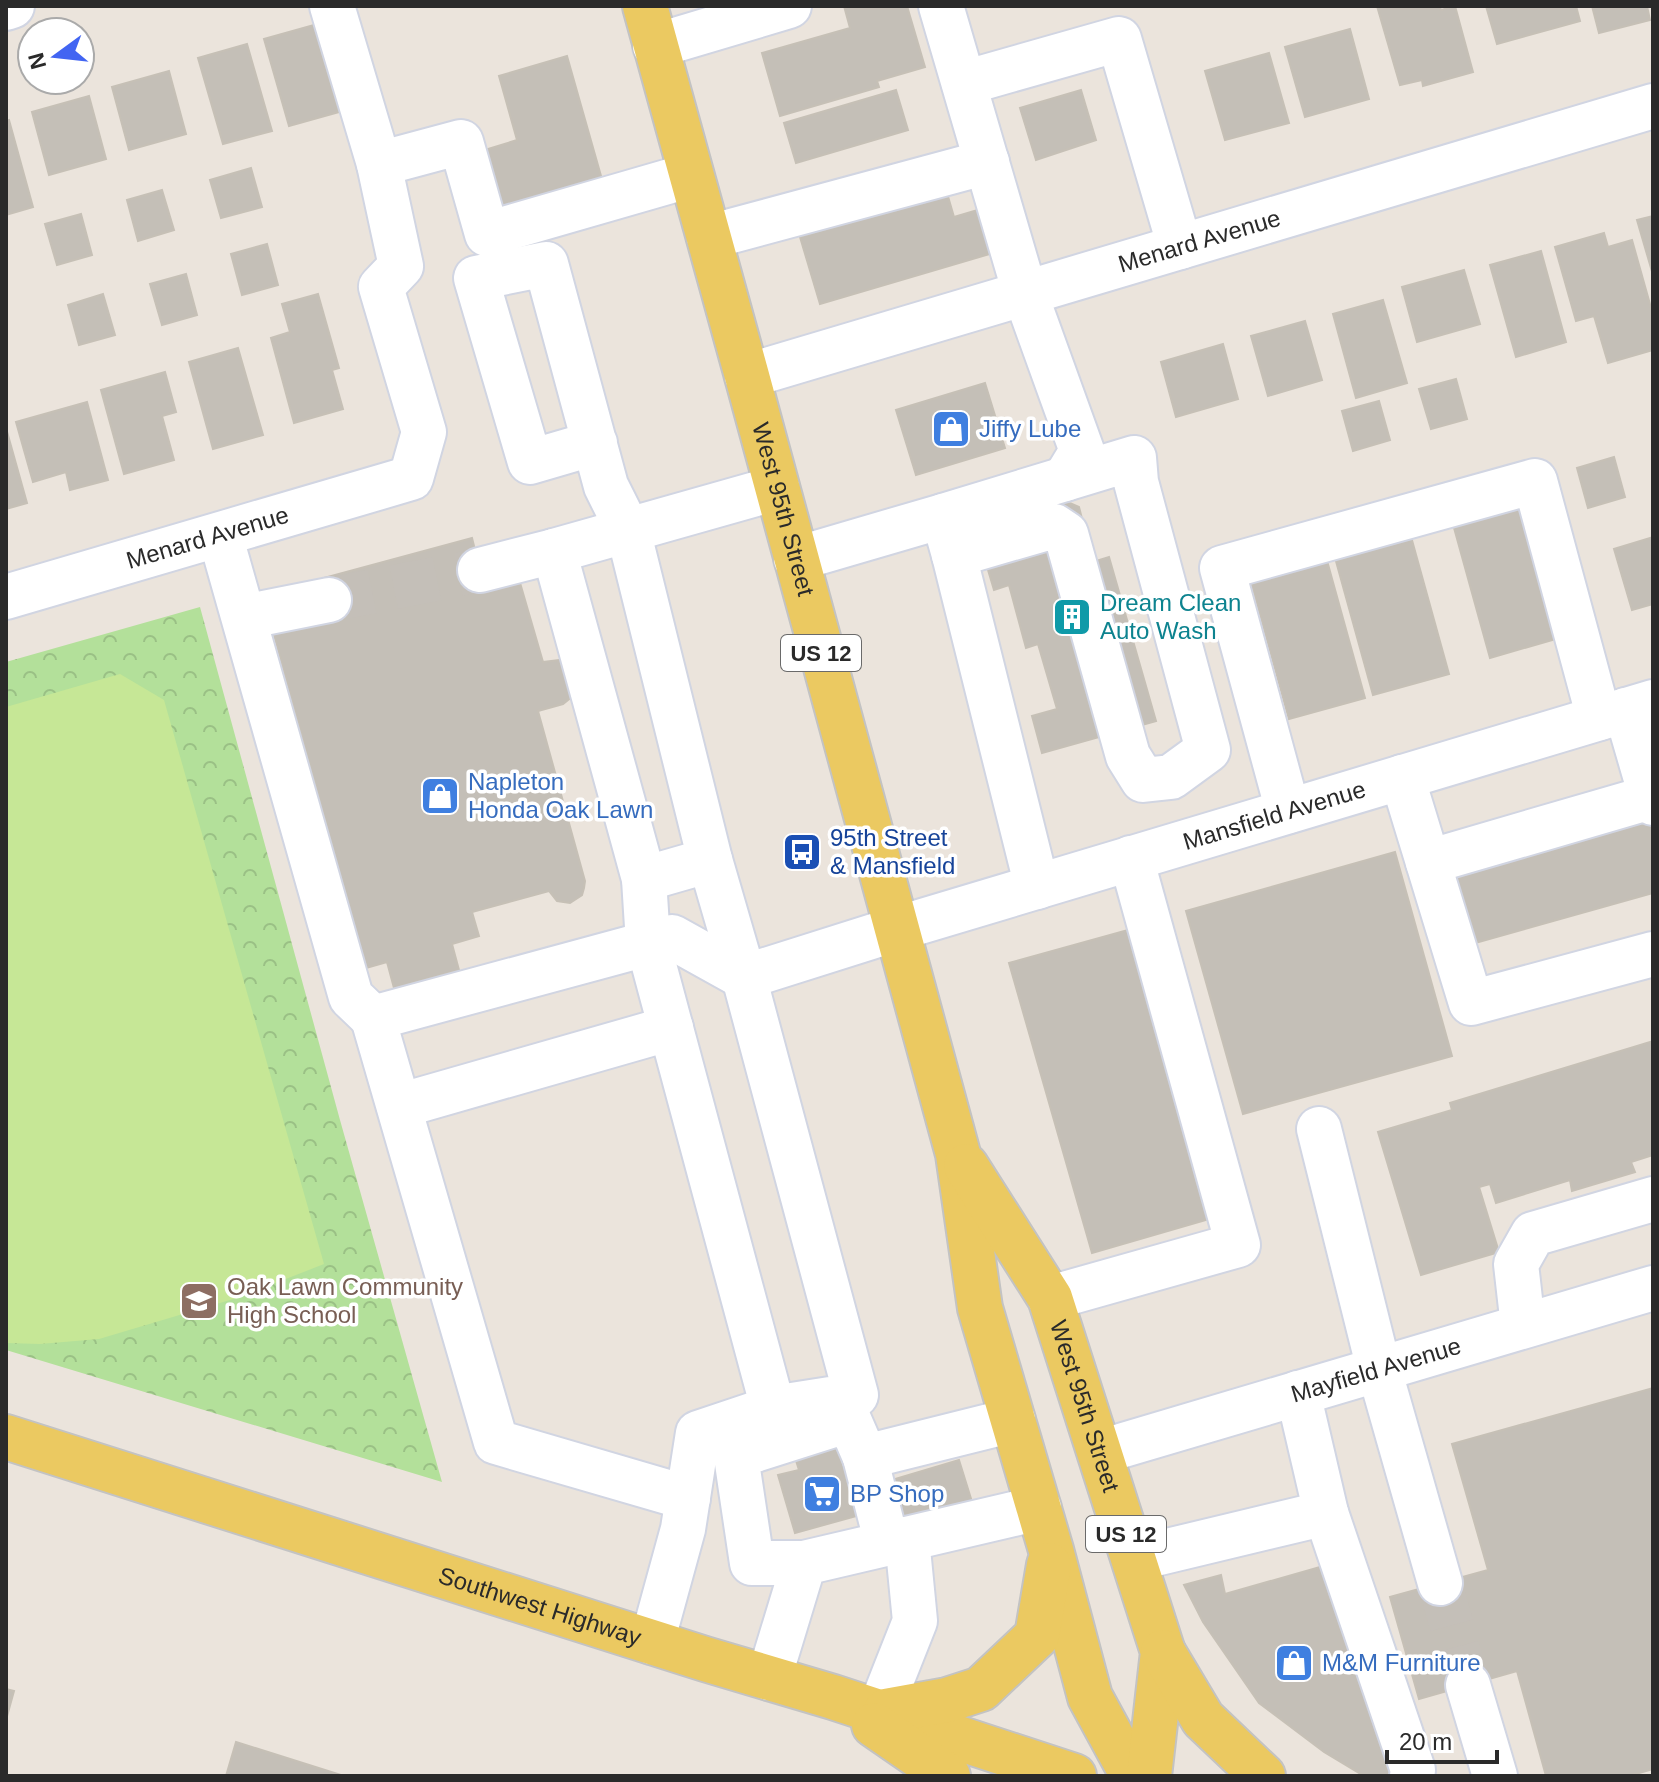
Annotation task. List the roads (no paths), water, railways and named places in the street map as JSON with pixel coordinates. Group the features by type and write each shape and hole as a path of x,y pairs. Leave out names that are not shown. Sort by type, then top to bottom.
{"main road":[{"name":"West 95th Street","path":"650,26 958,1154 980,1308 1051,1550 1090,1697 1133,1776"},
{"name":"West 95th Street","path":"958,1154 1050,1298 1163,1652 1149,1776"},
{"name":"Southwest Highway","path":"6,1437 1074,1776"},
{"path":"879,1712 947,1700 981,1689 1013,1659 1037,1636 1051,1550"},
{"path":"1163,1652 1203,1719 1263,1776"},
{"path":"833,1697 948,1776"}],"street":[{"path":"6,8 12,6"},
{"path":"332,6 379,164 461,142 487,234 691,175"},
{"path":"650,26 789,6"},
{"path":"941,6 1025,293 1082,451 1065,479"},
{"path":"964,83 1119,39 1180,247"},
{"name":"Menard Avenue","path":"747,376 1653,106"},
{"path":"709,237 987,162"},
{"name":"Menard Avenue","path":"6,597 411,478 424,432 381,287 401,266 379,164"},
{"path":"595,443 606,486 628,530 710,860 856,1395 773,1408 698,1433 683,1529 652,1642"},
{"path":"796,559 948,536 1054,526 1066,534 1128,756 1143,780 1171,777 1208,750 1136,482 1134,458 1065,479 948,536"},
{"path":"1288,811 1222,568 1535,481 1626,710 1652,800 1428,862"},
{"path":"480,570 777,488"},
{"path":"220,535 351,997 373,1018 496,1442 688,1498"},
{"path":"948,536 1037,887"},
{"path":"554,551 644,879 648,943 773,1408"},
{"path":"244,617 329,600"},
{"name":"Mansfield Avenue","path":"744,977 1626,710"},
{"path":"1402,777 1471,1003 1653,954"},
{"path":"1050,1298 1238,1245 1131,858"},
{"path":"644,879 710,860"},
{"path":"373,1018 672,937 744,977"},
{"path":"399,1106 671,1028"},
{"path":"1319,1129 1379,1369 1440,1583"},
{"path":"1523,1326 1516,1264 1533,1234 1653,1199"},
{"name":"Mayfield Avenue","path":"1100,1452 1653,1288"},
{"path":"1298,1393 1326,1513 1413,1770 1412,1776"},
{"path":"879,1712 915,1621 897,1542 849,1420 736,1456 752,1563 804,1563 897,1542 1039,1508"},
{"path":"865,1457 1013,1420"},
{"path":"1134,1559 1326,1513"},
{"path":"769,1678 804,1563"},
{"path":"1468,1685 1495,1776"}],"tunnel":[{"path":"329,600 480,570"},
{"path":"1440,1583 1468,1685"}],"place":[{"name":"Jiffy Lube","path":"951,429"},
{"name":"Dream Clean Auto Wash","path":"1072,617"},
{"name":"Napleton Honda Oak Lawn","path":"440,796"},
{"name":"95th Street & Mansfield","path":"802,852"},
{"name":"Oak Lawn Community High School","path":"199,1301"},
{"name":"BP Shop","path":"822,1494"},
{"name":"M&M Furniture","path":"1294,1663"}]}
